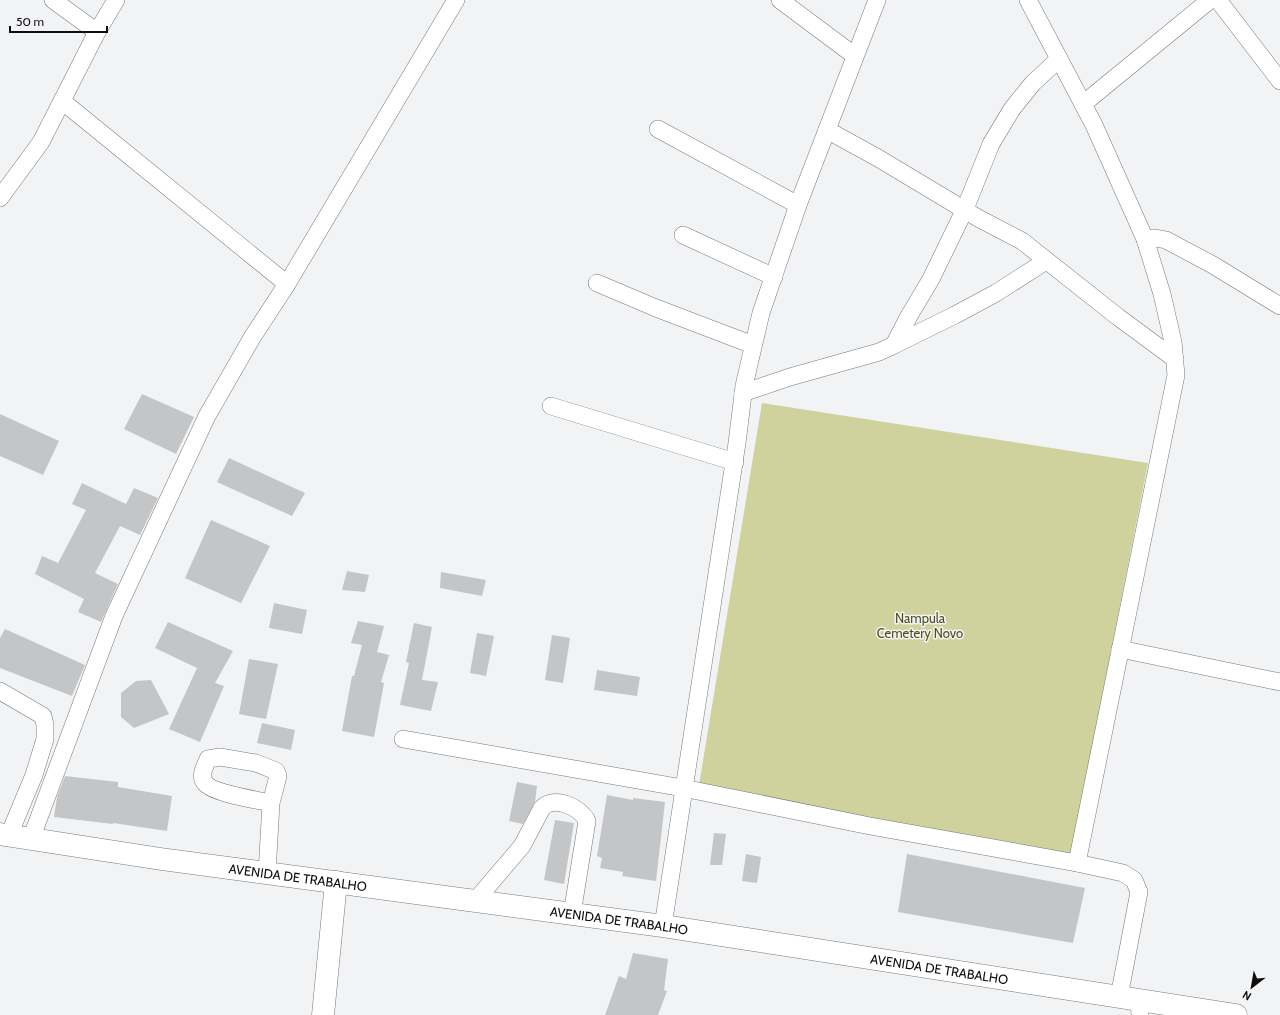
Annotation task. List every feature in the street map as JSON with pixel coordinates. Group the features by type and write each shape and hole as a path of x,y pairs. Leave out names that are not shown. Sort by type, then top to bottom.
{"main road":[{"name":"AVENIDA DE TRABALHO","path":"13,836 161,859 663,926 1133,1004 1236,1015"},
{"path":"323,1015 336,882"}],"street":[{"path":"53,0 97,32"},
{"path":"0,198 37,148 97,32 116,0"},
{"path":"13,836 117,609 208,416 253,336 287,284 456,0"},
{"path":"780,0 855,56"},
{"path":"663,926 734,462 743,393 753,345 761,313 798,205 877,0"},
{"path":"1028,0 1094,125 1145,239 1162,294 1173,342 1176,375 1077,863"},
{"path":"1083,104 1210,0"},
{"path":"1218,0 1280,81"},
{"path":"894,345 909,316 932,279 964,210 991,144 1012,109 1033,83 1059,59"},
{"path":"62,101 287,284"},
{"path":"658,129 798,205"},
{"path":"827,130 878,158 964,210 1022,241 1175,359"},
{"path":"683,235 774,276"},
{"path":"1145,239 1155,238 1166,240 1214,265 1280,306"},
{"path":"743,393 790,377 879,352 954,316 996,293 1046,261"},
{"path":"597,283 656,308 753,345"},
{"path":"551,406 734,462"},
{"path":"1120,649 1280,682"},
{"path":"0,691 43,716 45,725 45,739 13,836"},
{"path":"403,739 683,788 870,826 1077,863 1123,873 1134,880 1139,892 1133,1004"},
{"path":"267,873 271,803"},
{"path":"475,901 522,846 542,808 550,803 557,803 574,808 584,815 587,821 572,914"}],"green space":[{"name":"Nampula Cemetery Novo","path":"762,403 1148,463 1071,854 697,797"}],"building":[{"path":"142,394 194,417 176,454 124,429"},
{"path":"0,414 59,441 43,475 0,456"},
{"path":"229,458 305,493 292,516 217,482"},
{"path":"82,483 126,504 134,488 158,498 140,535 120,526 95,573 118,584 101,622 78,612 84,599 35,574 42,556 58,563 86,510 72,504"},
{"path":"211,520 270,546 241,603 185,578"},
{"path":"347,571 369,575 365,592 342,590"},
{"path":"441,572 486,580 482,596 440,588"},
{"path":"274,603 307,610 302,634 269,628"},
{"path":"358,621 384,626 377,652 389,655 381,682 384,683 374,737 342,731 352,676 354,676 362,645 351,643"},
{"path":"168,622 233,651 215,683 224,686 200,742 169,729 197,668 155,648"},
{"path":"414,623 432,627 422,680 438,682 431,711 400,705 409,663 406,662"},
{"path":"5,629 85,665 72,696 0,668 0,638"},
{"path":"477,633 494,636 486,676 470,673"},
{"path":"552,635 570,638 563,683 545,680"},
{"path":"249,659 278,664 266,719 239,714"},
{"path":"597,670 640,677 637,696 594,690"},
{"path":"151,680 169,714 134,728 121,717 121,693 136,681"},
{"path":"262,723 295,730 291,750 257,743"},
{"path":"65,776 118,782 118,787 172,796 167,831 113,823 54,817 57,797"},
{"path":"517,782 537,786 535,802 523,824 509,821"},
{"path":"607,795 633,800 633,798 665,802 656,881 622,876 623,872 600,868 602,858 597,856"},
{"path":"555,820 574,823 564,884 544,880"},
{"path":"714,833 726,834 722,865 710,865"},
{"path":"746,854 761,857 757,883 742,881"},
{"path":"907,854 1085,888 1073,943 898,912"},
{"path":"633,953 668,959 664,990 667,991 658,1015 605,1015 619,976 626,979"}]}
